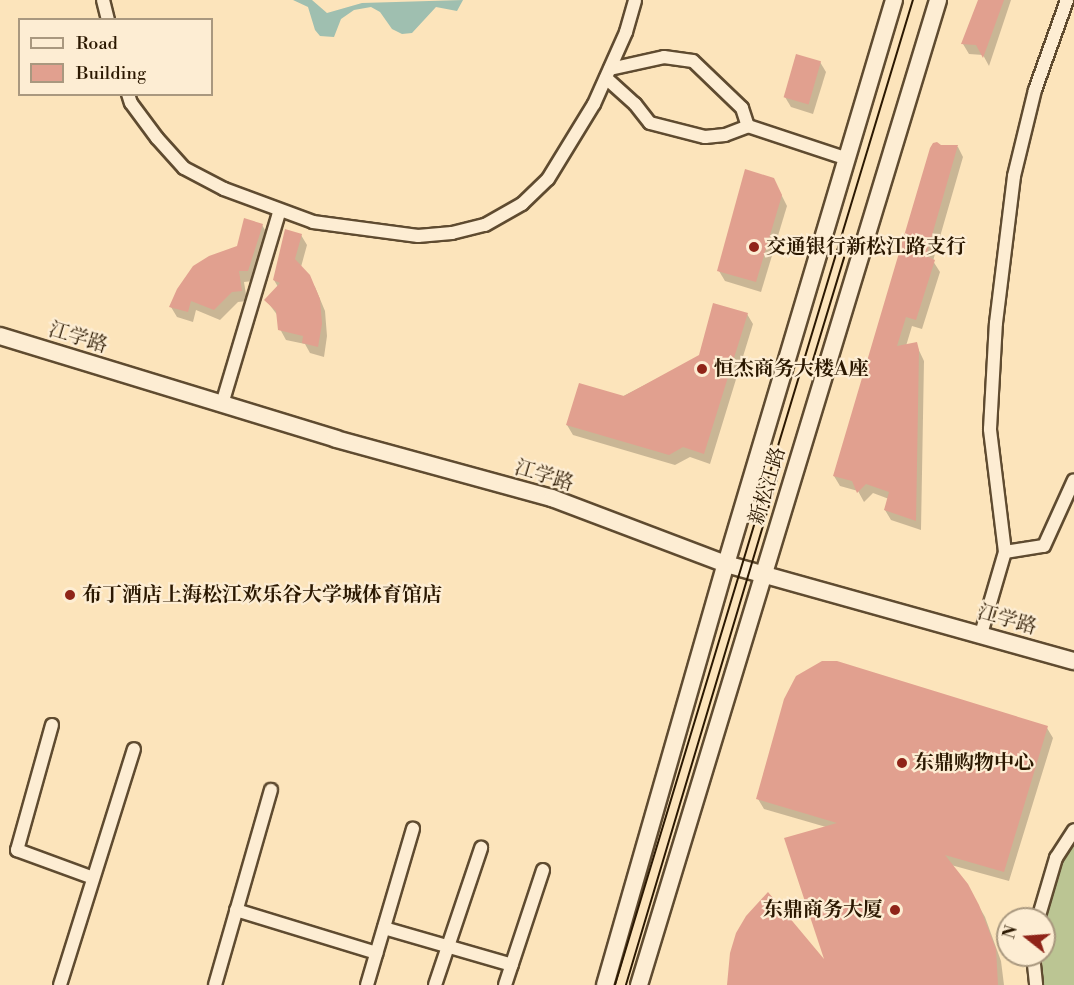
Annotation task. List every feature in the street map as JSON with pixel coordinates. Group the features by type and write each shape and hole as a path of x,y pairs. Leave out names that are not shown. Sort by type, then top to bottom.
{"main road":[{"name":"新松江路","path":"605,985 726,564 894,0"},
{"name":"新松江路","path":"639,985 938,0"},
{"name":"江学路","path":"0,336 336,440 552,498 726,564 1074,661"}],"street":[{"path":"104,0 108,18"},
{"path":"129,96 157,138 184,168 224,189 313,222 418,236 452,233 485,225 522,204 548,178 594,104 626,32 635,0"},
{"path":"981,634 1005,552 990,429 996,323 1014,176 1035,90 1067,0"},
{"path":"608,74 664,57 693,61 742,108 748,126"},
{"path":"608,74 650,123 705,137 725,135 748,126 848,159"},
{"path":"222,404 280,210"},
{"path":"1005,552 1044,546 1074,480"},
{"path":"52,724 17,850 93,878"},
{"path":"60,985 134,749"},
{"path":"215,985 271,790"},
{"path":"367,985 413,829"},
{"path":"1042,907 1056,858 1074,830"},
{"path":"435,985 481,849"},
{"path":"506,985 543,870"},
{"path":"236,910 377,953"},
{"path":"384,928 512,965"},
{"path":"1035,967 1036,985"}],"green space":[{"path":"1074,844 1074,985 1041,985 1042,967 1056,967 1056,907 1049,907 1059,865"}],"shaded area":[{"path":"293,0 312,0 327,13 362,3 463,0 457,11 436,7 412,33 402,34 392,29 380,12 371,7 354,10 341,19 334,37 320,36 315,30 308,7"}],"building":[{"path":"978,0 1004,0 983,58 976,45 961,44"},
{"path":"796,54 821,61 809,104 784,97"},
{"path":"937,142 941,145 958,145 926,256 935,260 916,320 906,317 897,346 917,342 919,350 916,521 884,510 889,492 866,484 857,493 852,481 833,476 930,148 933,143"},
{"path":"745,169 774,178 782,195 756,282 717,271"},
{"path":"244,218 263,224 248,271 239,271 242,291 232,292 214,310 191,301 188,312 169,307 177,289 193,266 209,256 237,246"},
{"path":"285,229 302,234 295,259 310,275 320,299 322,324 318,347 302,343 303,336 278,330 276,311 264,300 280,283 273,280"},
{"name":"恒杰商务大楼A座","path":"713,303 748,313 704,454 683,447 669,455 566,425 579,383 624,396 699,355"},
{"path":"822,661 837,661 1048,726 1004,872 945,855 968,884 979,905 996,949 998,985 727,985 730,953 736,933 746,916 768,892 824,959 784,838 837,823 756,799 784,699 796,676"}],"tram line":[{"path":"615,985 913,0"},
{"path":"810,370 844,258"},
{"path":"626,985 777,479"}],"place":[{"name":"交通银行新松江路支行","path":"754,247"},
{"name":"恒杰商务大楼A座","path":"702,369"},
{"name":"布丁酒店上海松江欢乐谷大学城体育馆店","path":"70,595"},
{"name":"东鼎购物中心","path":"902,763"},
{"name":"东鼎商务大厦","path":"895,910"}]}
